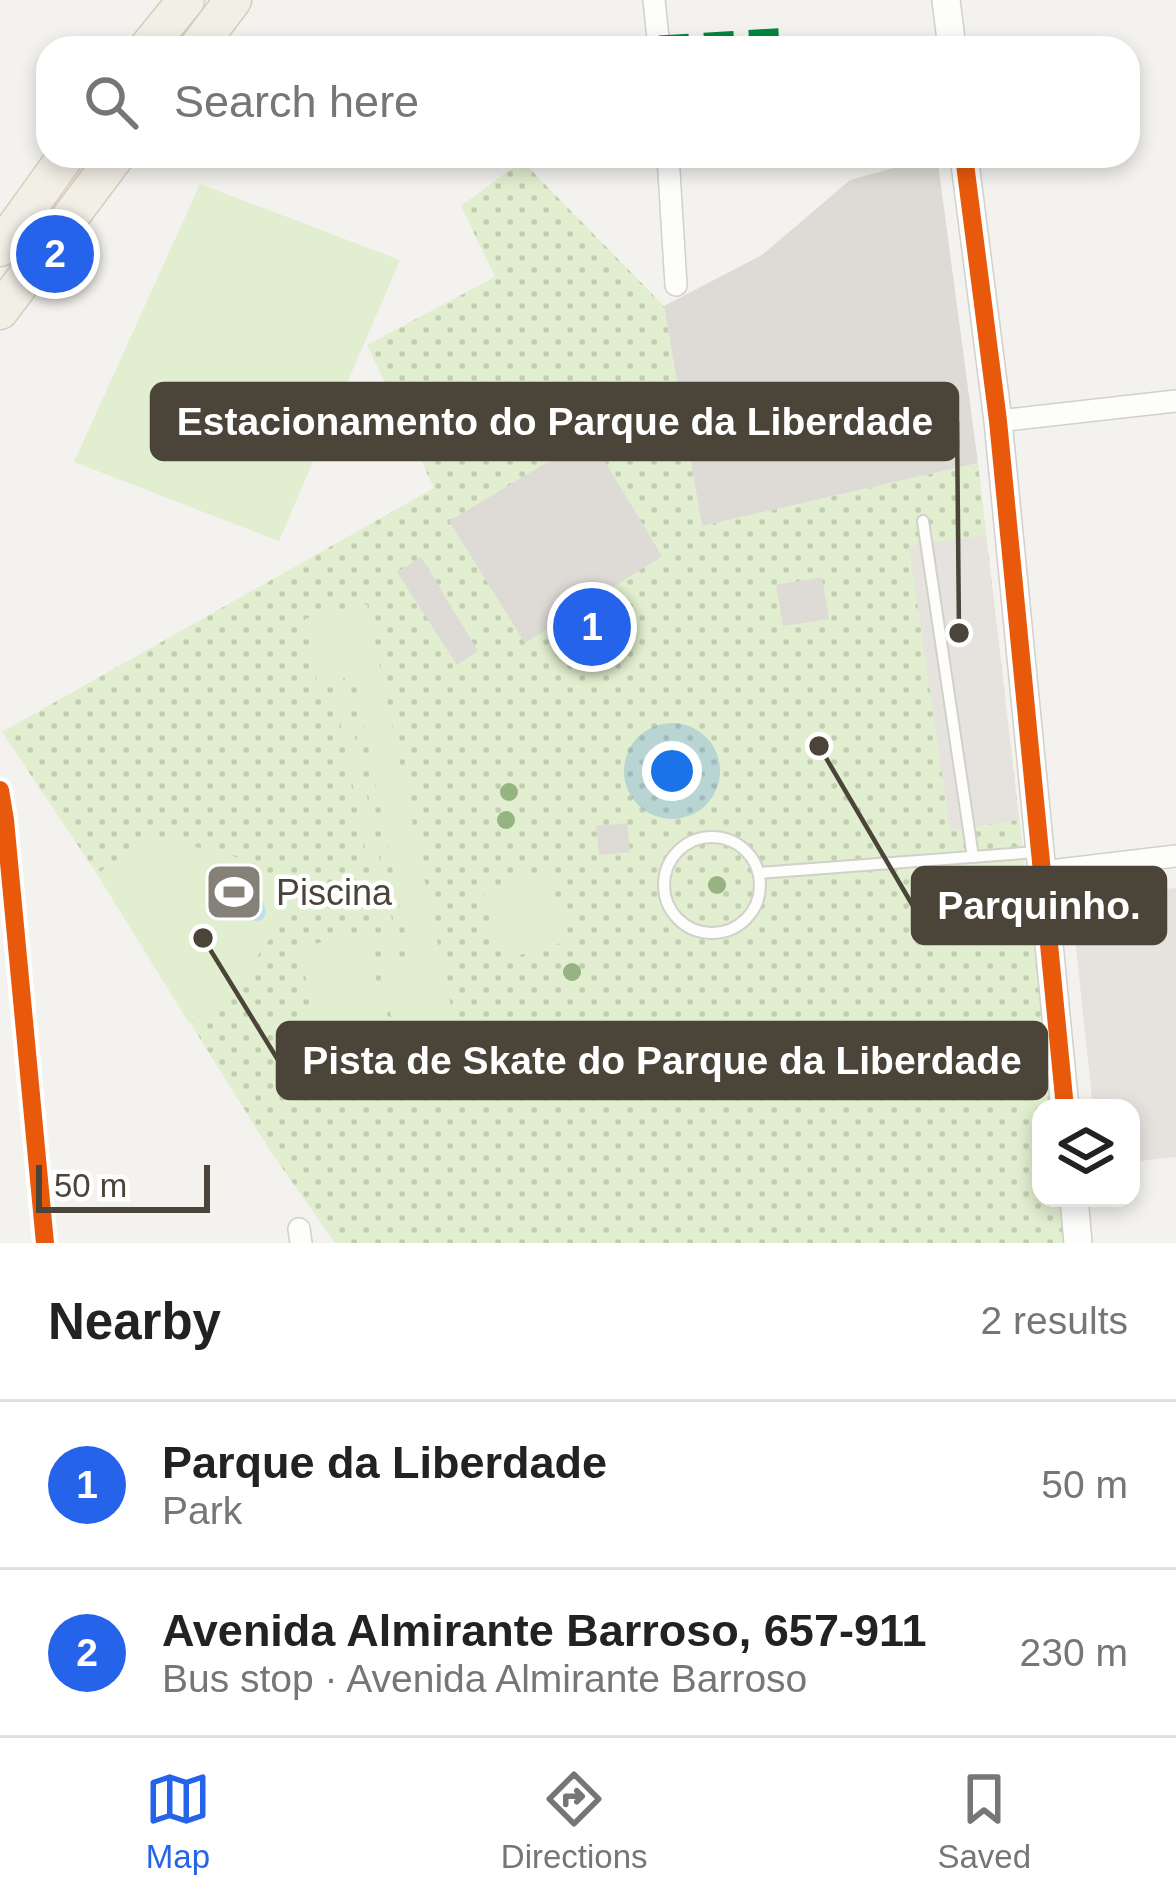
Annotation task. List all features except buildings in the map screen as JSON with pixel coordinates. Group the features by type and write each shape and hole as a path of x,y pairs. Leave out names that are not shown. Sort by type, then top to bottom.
{"main road":[{"path":"157,36 186,0"},
{"path":"206,36 233,0"},
{"path":"0,248 57,168"},
{"path":"0,311 107,168"}],"street":[{"path":"654,0 658,36"},
{"path":"946,0 950,36"},
{"path":"669,168 676,285"},
{"path":"966,168 998,421 1064,1099"},
{"path":"998,421 1176,400"},
{"path":"0,790 45,1243"},
{"path":"1041,862 1176,856"},
{"path":"1075,1207 1078,1243"}],"lane":[{"path":"923,521 973,856"},
{"path":"703,836 735,842 748,852 759,873 760,897 753,911 729,930 714,933 684,925 665,900 666,867 687,842 703,836"},
{"path":"759,873 973,856 1041,862"}],"shaded area":[{"path":"986,535 1019,820 950,830 909,546"},
{"path":"1176,888 1176,1157 1140,1161 1140,1099 1092,1099 1071,900"}],"green space":[{"path":"513,168 529,168 664,306 702,526 978,463 1052,1099 1032,1099 1032,1207 1065,1207 1069,1243 335,1243 271,1152 2,732 434,488 367,345 495,277 461,206"},
{"path":"200,184 400,260 279,541 74,462"},
{"path":"367,604 454,1021 394,1032 381,964 388,962 332,681 317,682 305,619","holes":["354,676 410,957 400,960 343,678"]},
{"path":"147,838 228,853 264,874 281,896 278,926 233,993 189,1023 97,874"},
{"path":"547,870 568,941 503,960 483,891"},
{"path":"367,933 387,1032 320,1045 299,947"}],"water":[{"name":"Piscina","path":"213,866 222,866 237,881 238,889 264,903 262,920 246,917 246,911 222,895 224,887 210,882"}],"marked path":[{"path":"774,36 790,35"}],"cycle path":[{"path":"966,168 998,421 1064,1099"},
{"path":"0,790 45,1243"}],"place":[{"name":"Avenida Almirante Barroso, 657-911","path":"55,254"},
{"name":"Parque da Liberdade","path":"592,627"},
{"name":"Estacionamento do Parque da Liberdade","path":"959,633"},
{"name":"Parquinho.","path":"819,746"},
{"name":"Piscina","path":"234,892"},
{"name":"Pista de Skate do Parque da Liberdade","path":"203,938"}]}
